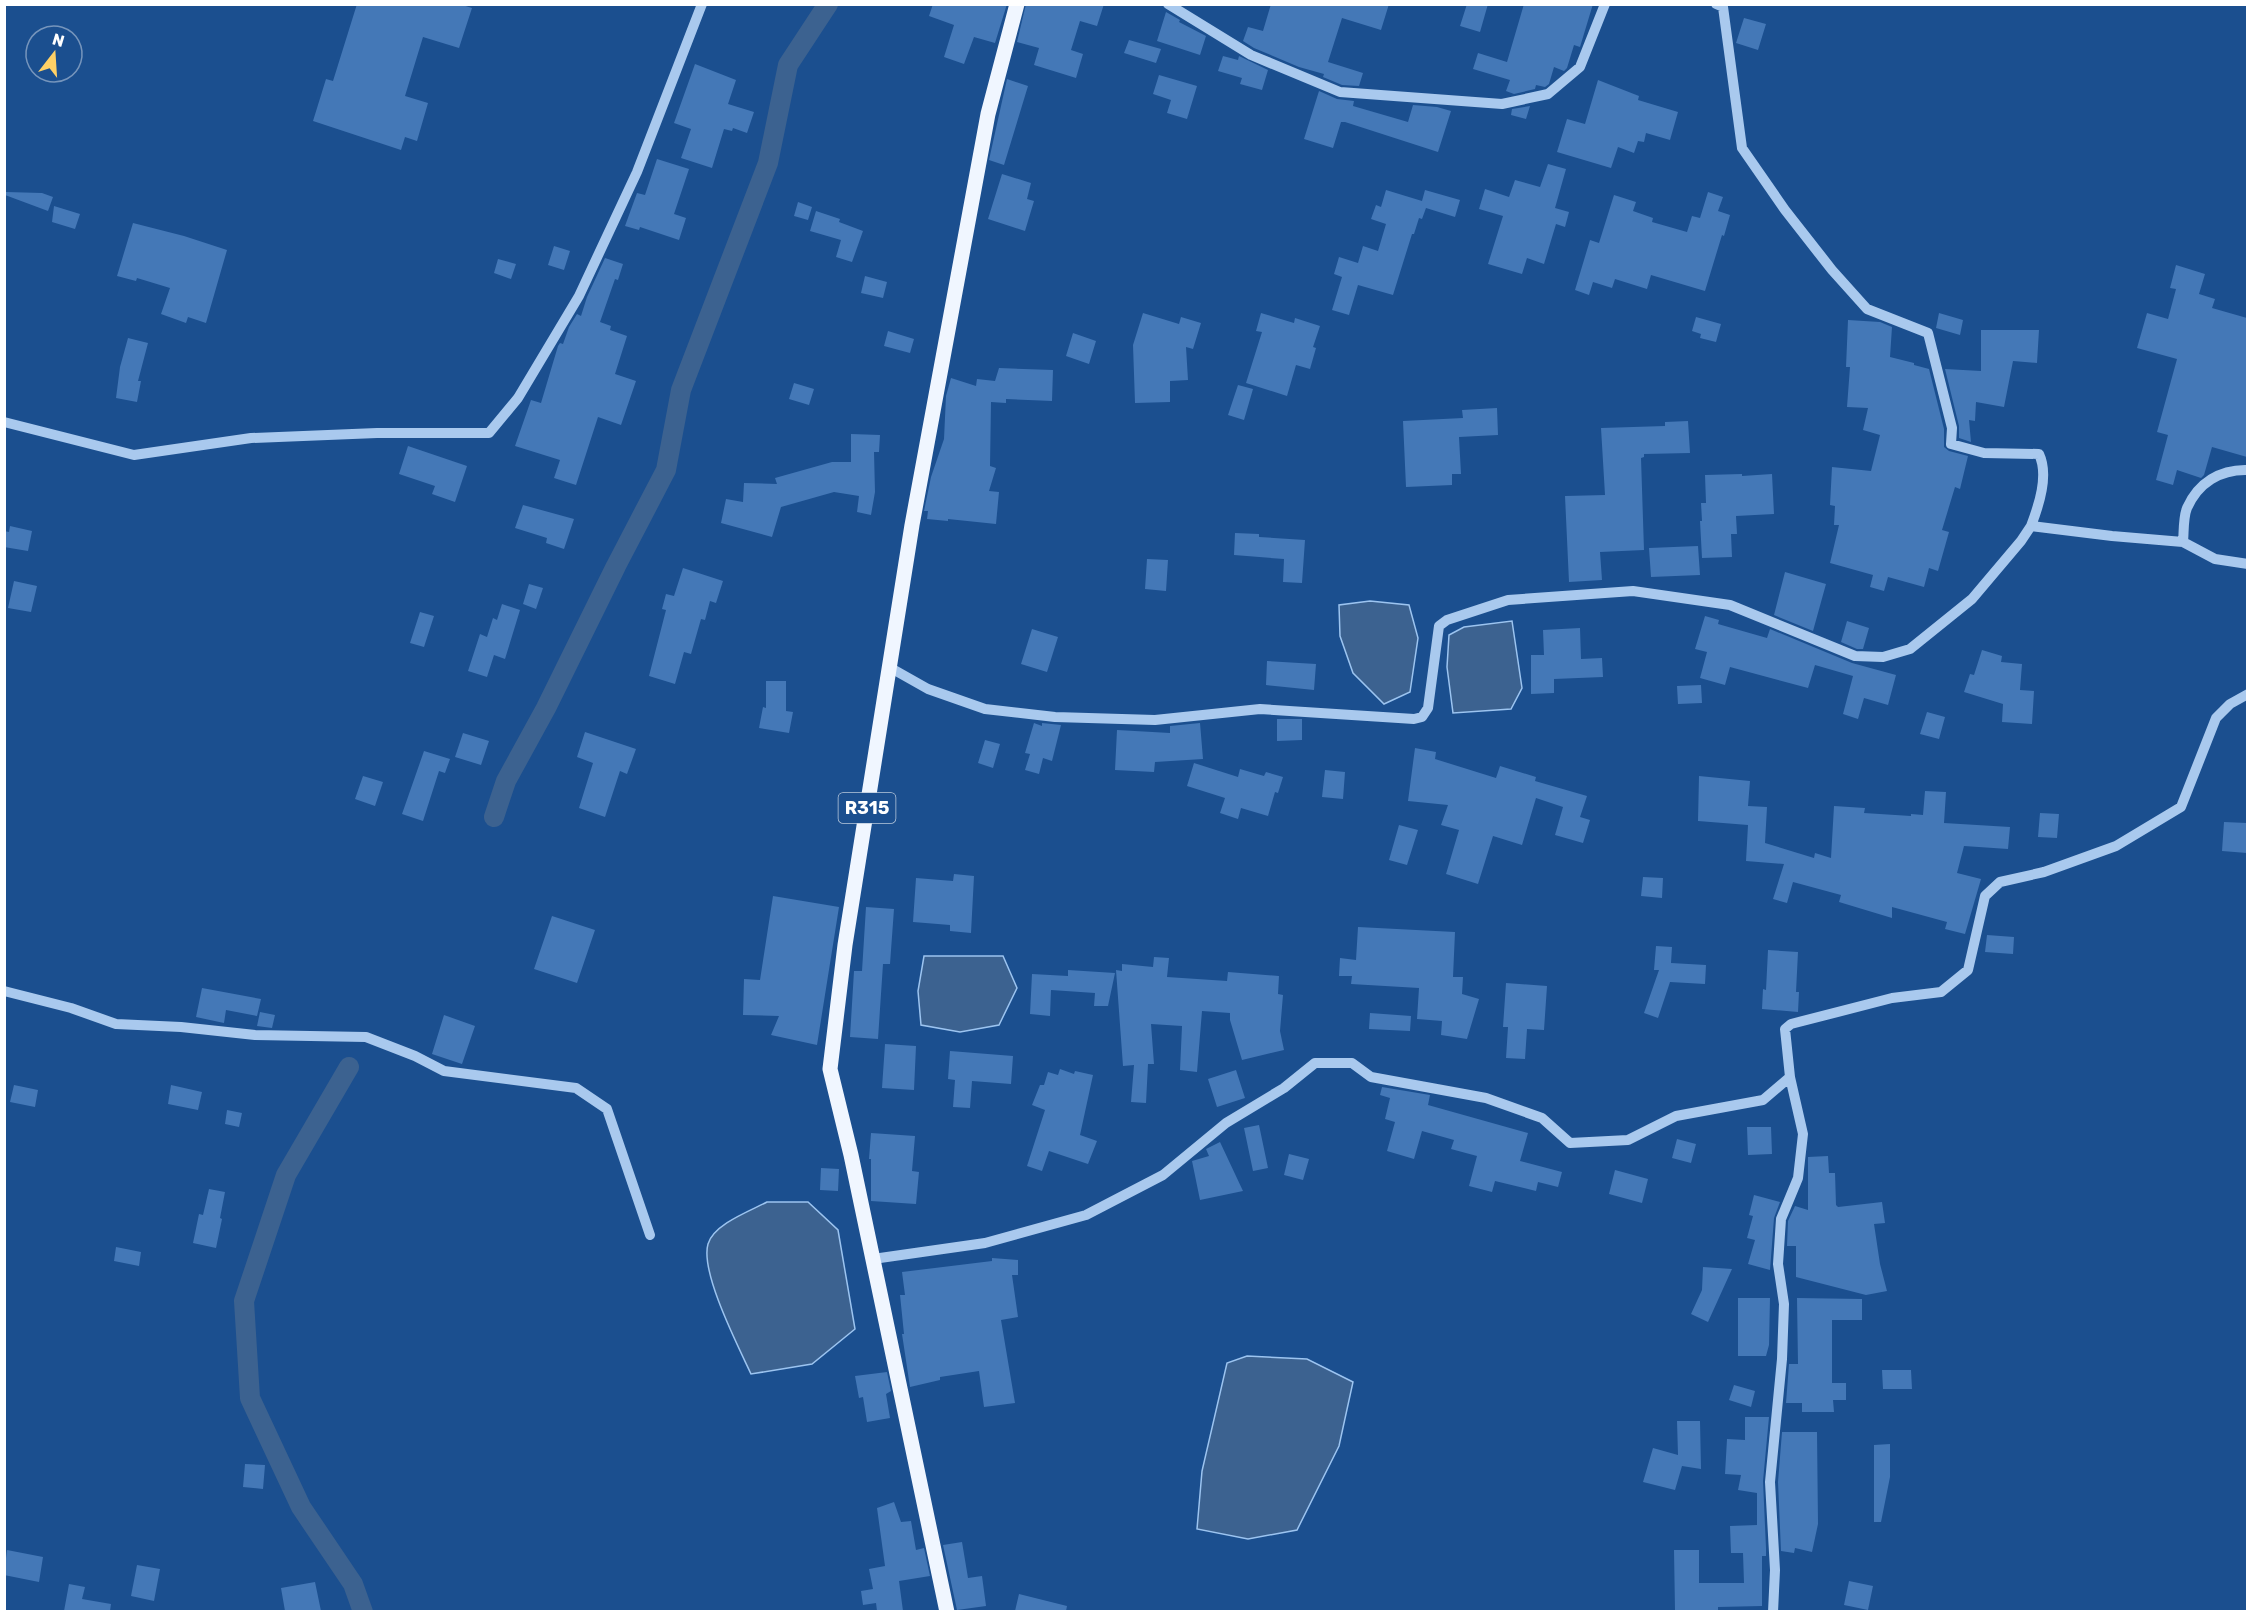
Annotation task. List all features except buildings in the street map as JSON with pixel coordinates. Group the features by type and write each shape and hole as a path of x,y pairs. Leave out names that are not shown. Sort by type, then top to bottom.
{"main road":[{"name":"R315","path":"947,1611 873,1259 830,1069 845,945 912,525 988,114 1017,4"}],"street":[{"path":"4,422 134,455 251,438 377,433 489,433 518,398 579,296 636,172 702,4"},
{"path":"1168,4 1251,55 1340,92 1502,104 1548,94 1580,67 1605,4"},
{"path":"889,667 928,689 985,709 1055,717 1155,720 1260,709 1414,719 1422,717 1428,708 1439,626 1447,620 1508,600 1633,591 1730,605 1855,656 1883,657 1910,650 1972,599 2021,542 2039,506 2044,465 2039,454 1984,453 1952,444 1952,428 1928,333 1867,309 1832,270 1785,210 1742,148 1723,7 1716,4"},
{"path":"2183,542 2187,509 2205,482 2231,470 2247,470"},
{"path":"2031,526 2183,542 2215,559 2247,564"},
{"path":"1773,1611 1775,1570 1770,1482 1782,1359 1784,1304 1779,1264 1781,1219 1797,1178 1803,1134 1790,1077 1785,1029 1791,1024 1892,998 1941,992 1968,970 1985,896 2001,882 2044,872 2116,846 2181,807 2216,718 2230,704 2247,694"},
{"path":"4,991 71,1008 116,1024 181,1027 255,1035 366,1037 415,1056 444,1071 576,1088 608,1109 650,1235"},
{"path":"873,1259 985,1243 1086,1215 1163,1175 1226,1123 1284,1088 1315,1063 1352,1063 1371,1077 1486,1098 1542,1118 1570,1143 1628,1140 1676,1116 1763,1100 1790,1077"}],"water":[{"path":"1370,601 1409,605 1418,638 1410,692 1384,704 1353,673 1340,636 1339,605"},
{"path":"1512,621 1522,688 1511,709 1453,713 1447,667 1449,635 1464,627"},
{"path":"924,956 1003,956 1017,988 999,1025 960,1032 921,1025 918,991"},
{"path":"767,1202 808,1202 838,1230 855,1329 812,1364 751,1374 715,1290 707,1256 708,1244 717,1230 725,1224"},
{"path":"1247,1356 1307,1359 1353,1382 1339,1446 1297,1530 1248,1539 1197,1529 1202,1471 1227,1363"}],"waterway":[{"path":"494,817 506,781 546,708 666,470 681,390 768,163 788,65 828,4"},
{"path":"349,1067 286,1175 244,1301 250,1398 301,1507 353,1584 363,1612"}]}
